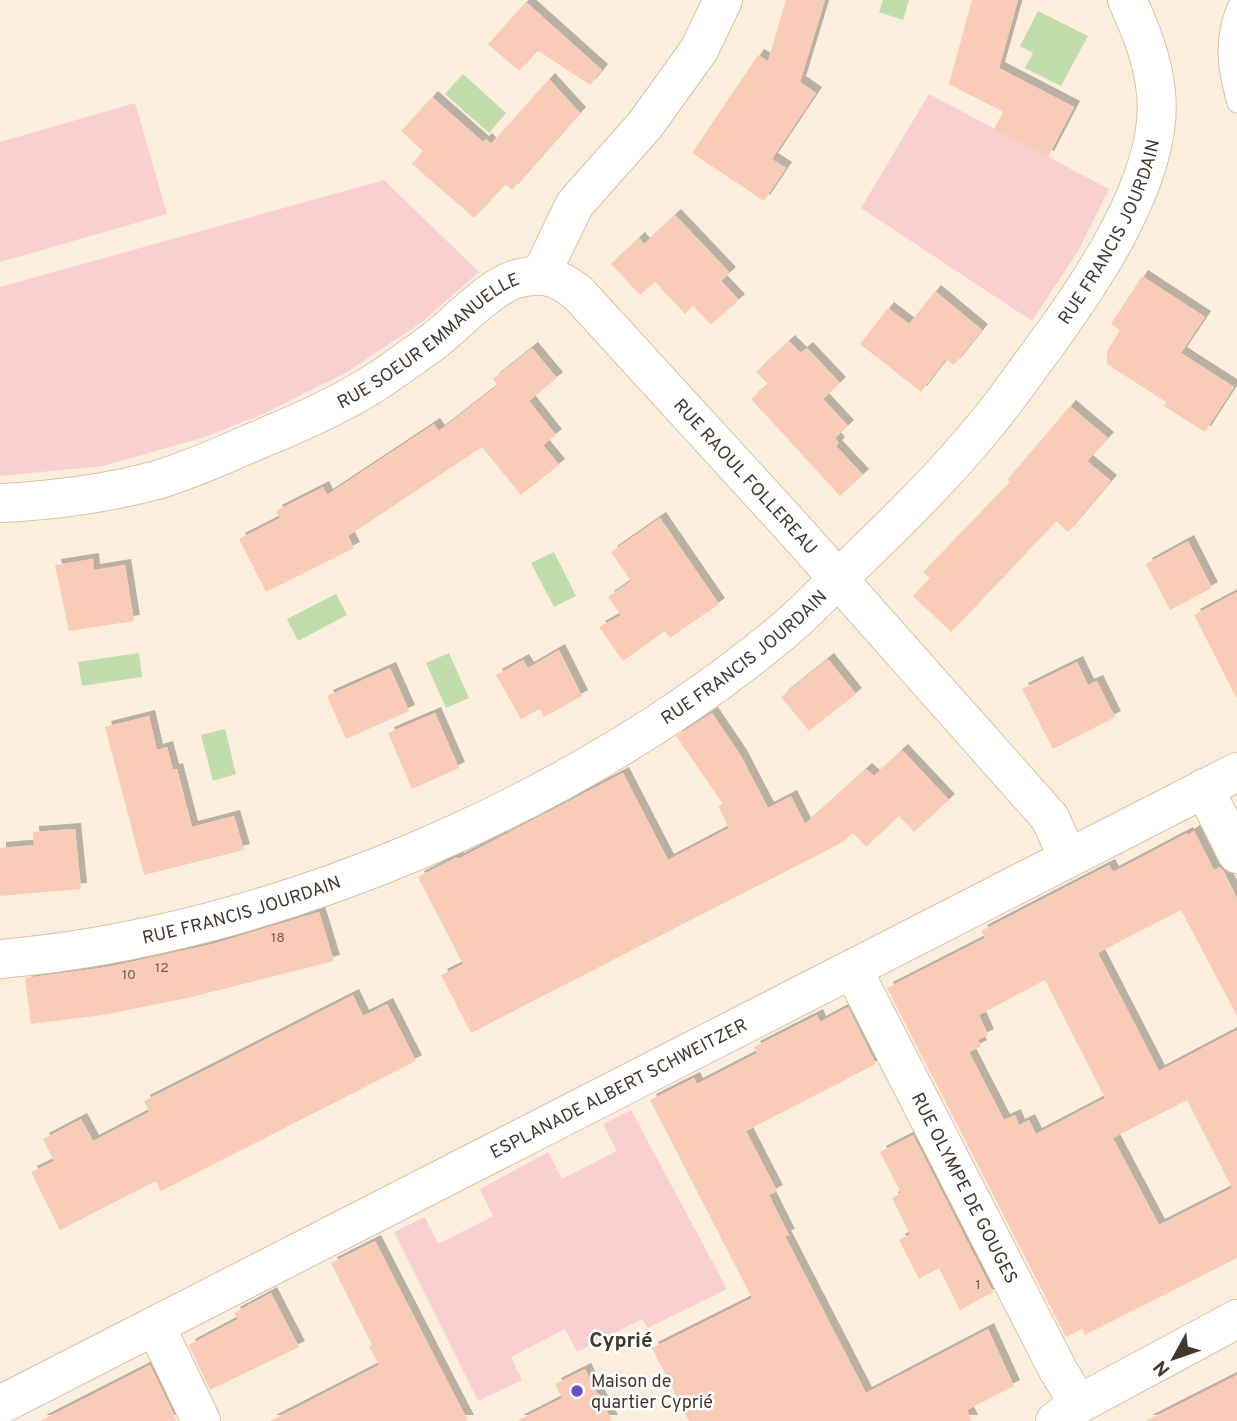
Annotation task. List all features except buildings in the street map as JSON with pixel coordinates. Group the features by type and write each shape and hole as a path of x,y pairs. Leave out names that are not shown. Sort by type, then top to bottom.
{"street":[{"name":"RUE SOEUR EMMANUELLE","path":"0,503 106,491 157,480 215,459 301,422 377,381 436,339 496,290 518,278 540,276 575,204 645,125 699,50 723,0"},
{"name":"RUE FRANCIS JOURDAIN","path":"0,959 142,937 217,919 308,892 470,827 621,747 700,694 791,625 928,488 988,422 1055,332 1119,234 1138,189 1152,145 1157,96 1147,49 1127,0"},
{"name":"RUE RAOUL FOLLEREAU","path":"540,276 562,280 578,293 838,579 1050,818 1068,858"},
{"name":"ESPLANADE ALBERT SCHWEITZER","path":"0,1405 1220,780"},
{"path":"1220,780 1237,853"},
{"name":"RUE OLYMPE DE GOUGES","path":"853,970 1058,1370 1067,1413"},
{"path":"1067,1413 1237,1319"},
{"path":"156,1327 201,1421"}],"lane":[{"path":"1237,7 1230,24 1227,63 1237,103"}],"shaded area":[{"path":"883,0 909,0 903,20 879,12"},
{"path":"1038,11 1088,36 1061,86 1025,68 1033,53 1020,46"},
{"path":"463,74 506,113 489,133 445,94"},
{"path":"929,94 1109,189 1078,251 1032,321 861,208"},
{"path":"135,103 167,214 0,262 0,142"},
{"path":"384,180 479,272 422,322 344,374 263,414 205,437 103,466 0,476 0,287"},
{"path":"554,552 576,596 554,607 531,563"},
{"path":"336,594 347,615 298,641 287,619"},
{"path":"139,653 142,677 82,686 78,662"},
{"path":"449,653 469,698 446,708 426,663"},
{"path":"225,729 236,774 213,781 201,735"},
{"path":"631,1110 727,1289 648,1328 642,1319 577,1352 565,1329 511,1357 522,1380 478,1401 394,1232 425,1217 438,1244 493,1216 480,1189 548,1152 562,1179 617,1151 603,1124"}],"place":[{"name":"Maison de quartier Cyprié","path":"577,1391"}],"district":[{"name":"Cyprié","path":"621,1340"}]}
